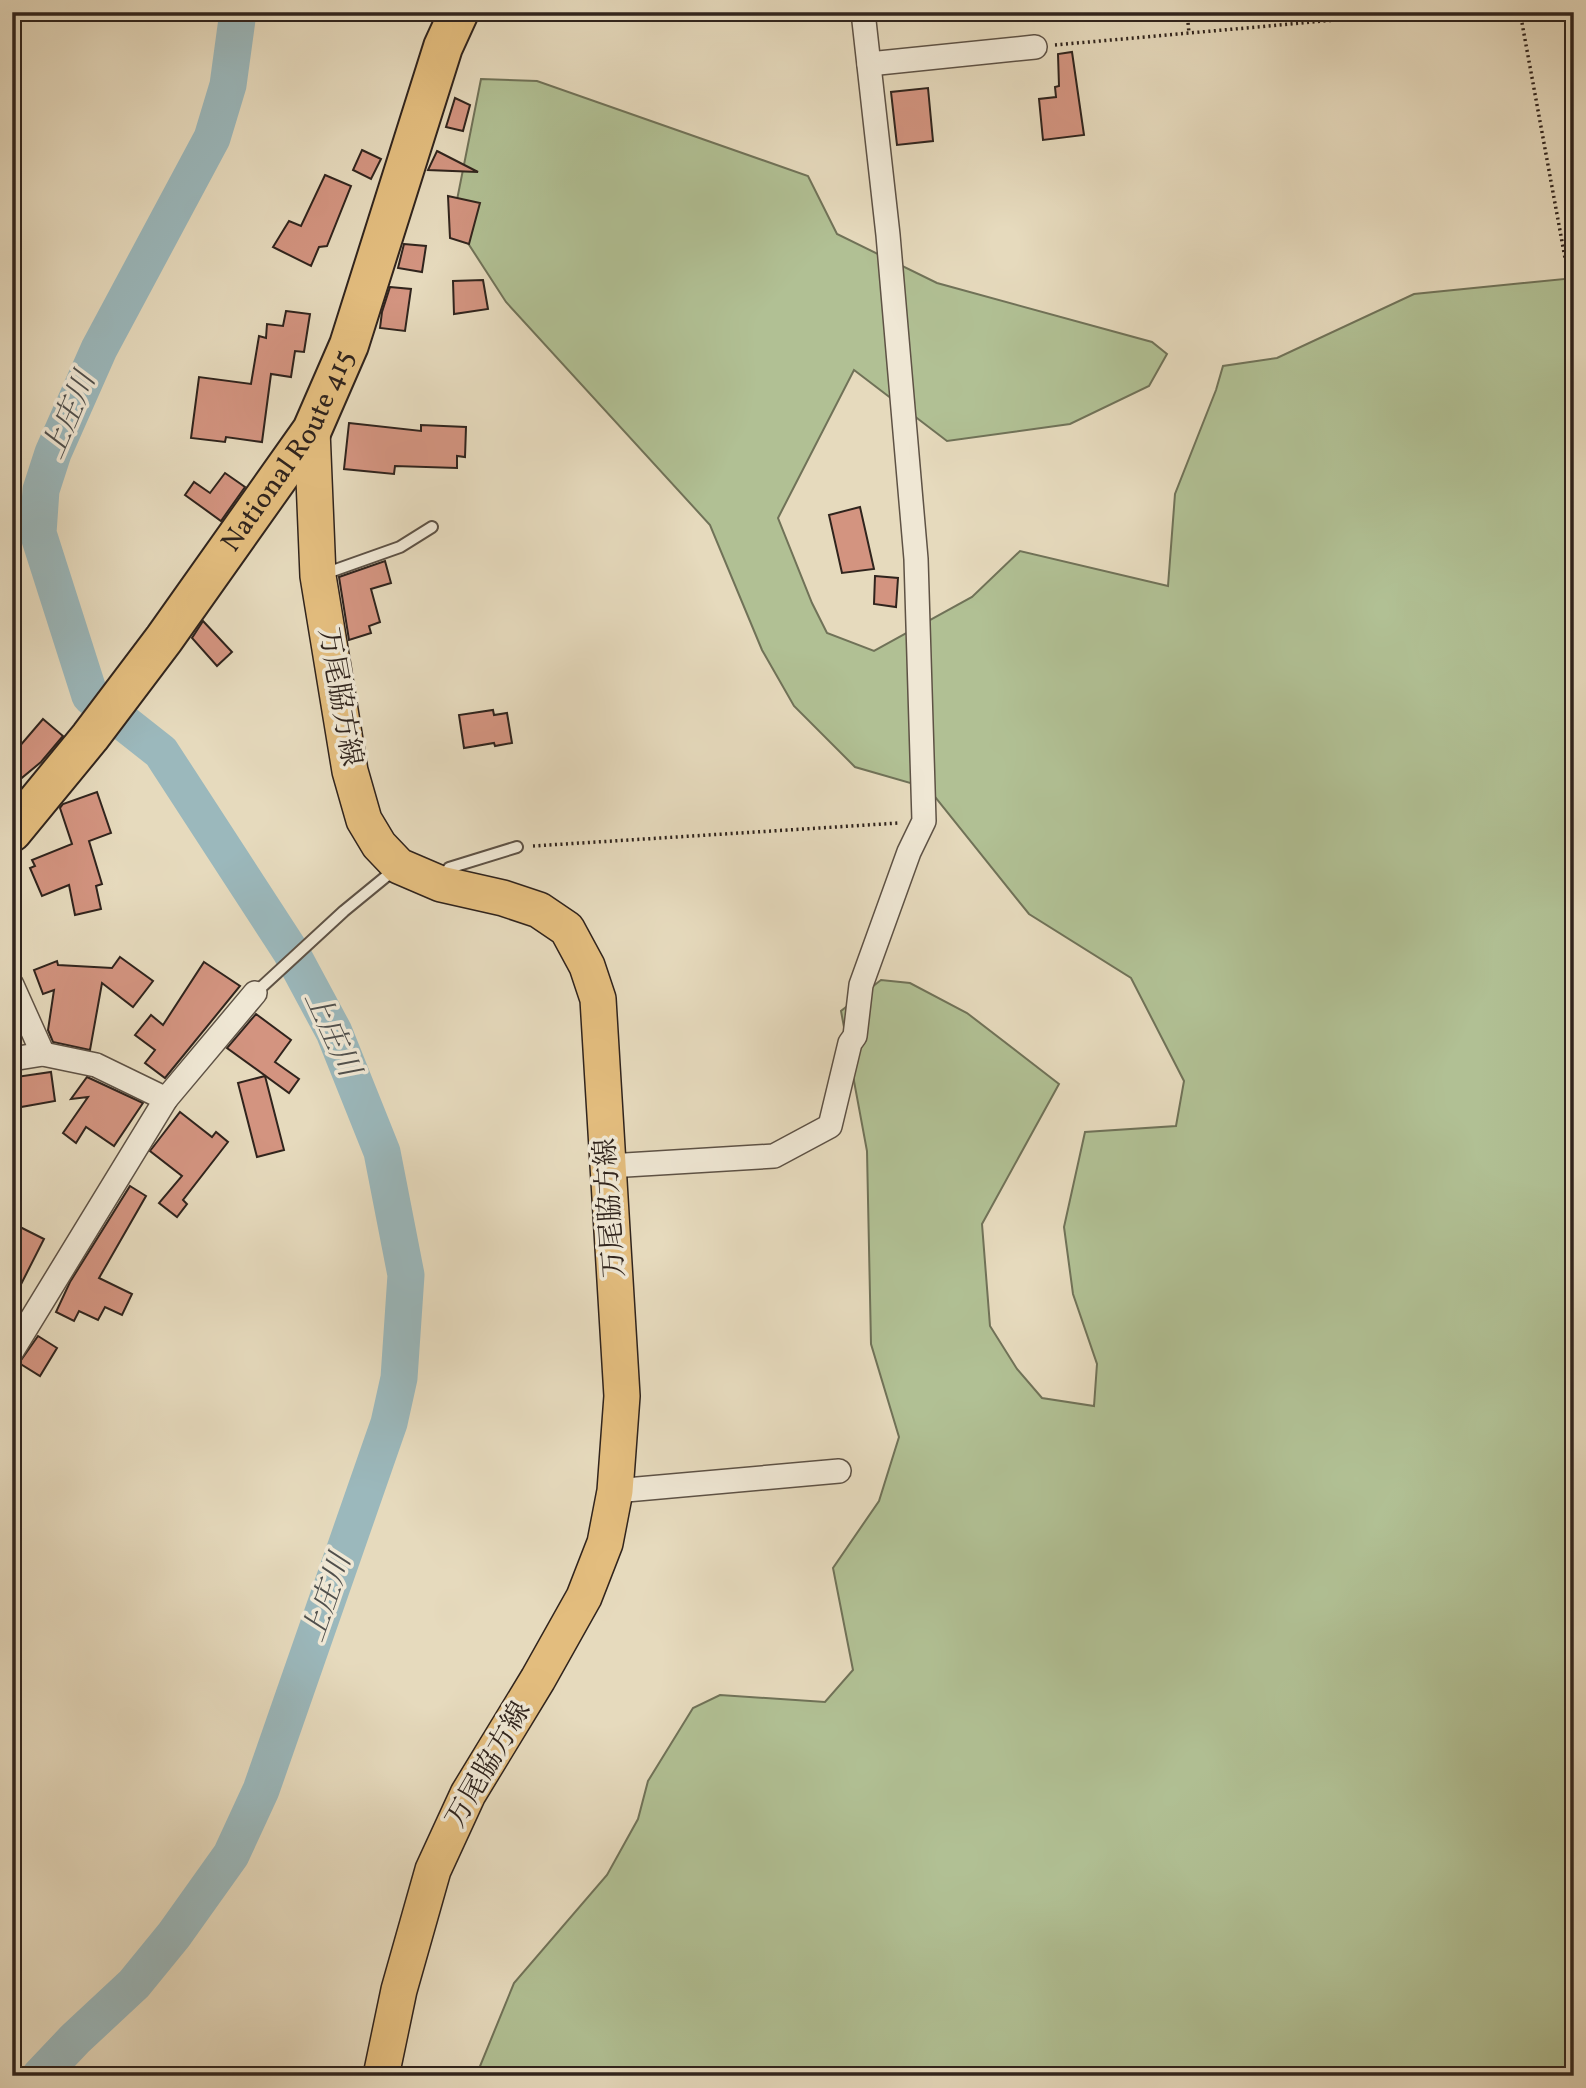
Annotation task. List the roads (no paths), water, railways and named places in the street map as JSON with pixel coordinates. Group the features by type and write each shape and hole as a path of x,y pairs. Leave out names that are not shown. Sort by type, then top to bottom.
{"highway":[{"name":"National Route 415","path":"12,831 90,737 164,639 312,430 349,345 443,47 459,12"}],"main road":[{"name":"万尾脇方線","path":"312,430 318,576 350,771 365,820 379,845 399,866 441,884 503,898 539,910 567,929 578,946 598,999 622,1396 615,1491 605,1543 584,1597 468,1794 433,1870 399,1990 381,2076"}],"street":[{"path":"609,1166 774,1156 830,1126 850,1043 855,1036 861,985 909,852 924,821 916,559 888,235 863,12"},
{"path":"869,64 1035,47"},
{"path":"12,985 43,1054"},
{"path":"12,1351 166,1100 255,993"},
{"path":"12,1059 43,1054 96,1065 166,1100"},
{"path":"615,1491 839,1471"}],"lane":[{"path":"318,576 400,547 432,527"},
{"path":"441,884 449,868 517,846"},
{"path":"255,993 344,911 399,866"}],"waterway":[{"name":"上庄川","path":"40,2076 134,1984 174,1935 231,1855 261,1790 389,1423 399,1378 406,1275 382,1152 334,1032 291,952 161,752 90,696 38,533 41,490 53,453 99,349 212,138 228,85 238,12"}]}
